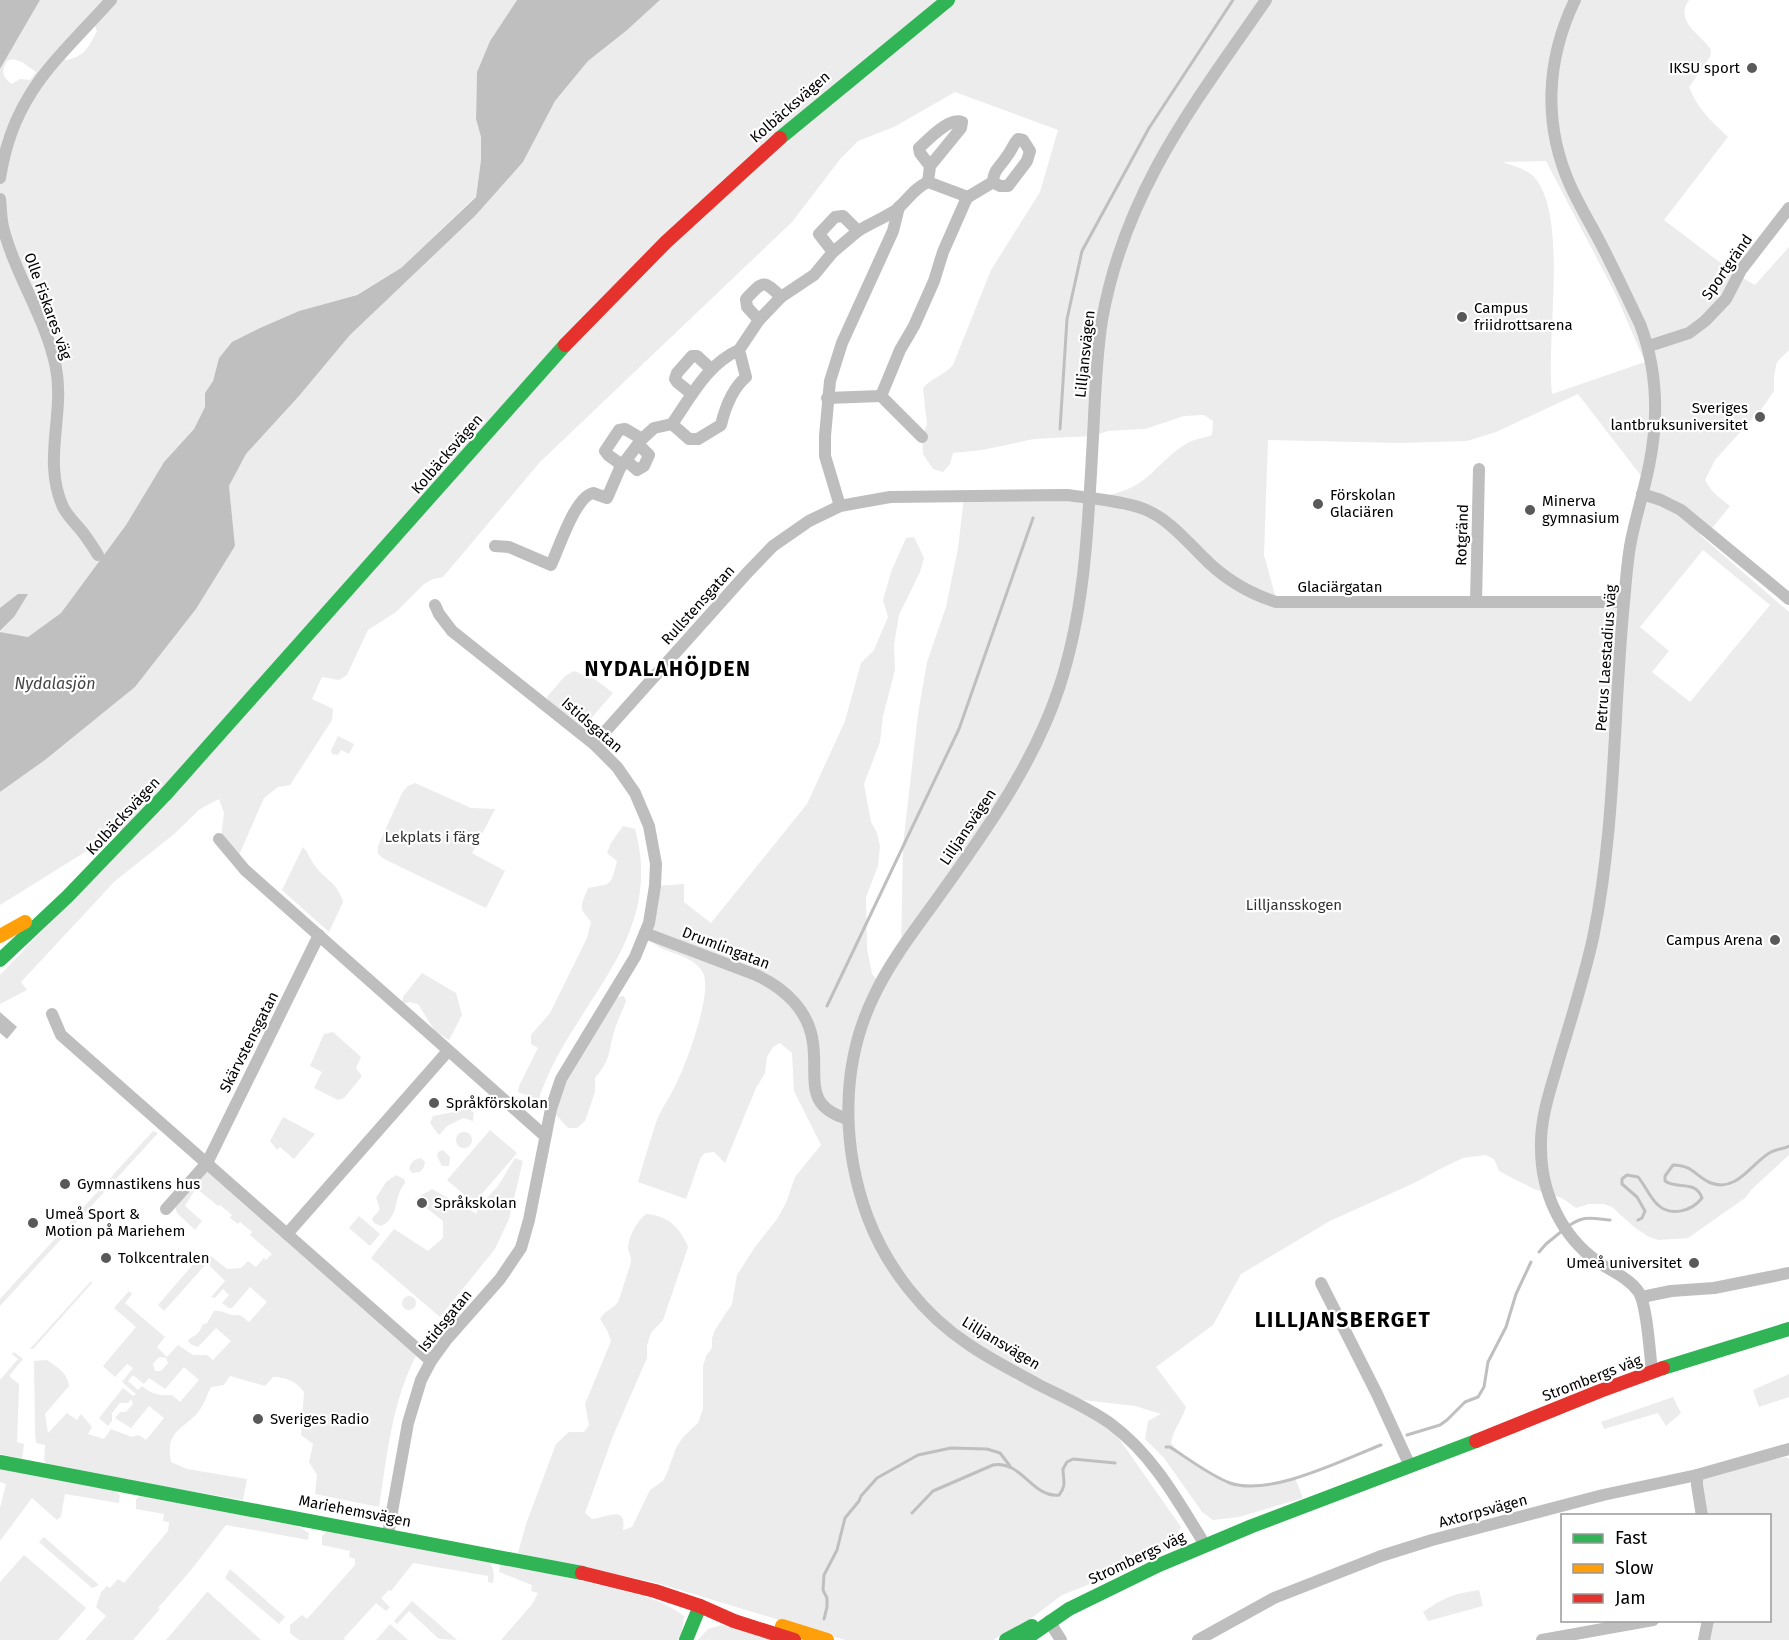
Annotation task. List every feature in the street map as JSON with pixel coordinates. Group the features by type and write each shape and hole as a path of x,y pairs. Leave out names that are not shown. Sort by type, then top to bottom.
{"main road":[{"name":"Kolbäcksvägen","path":"0,944 25,922 128,818 530,366 612,280 760,139 930,0"},
{"name":"Kolbäcksvägen","path":"0,960 79,886 161,800 539,374 621,287 694,215 767,148 948,0"},
{"path":"0,936 25,922"},
{"name":"Strombergs väg","path":"1046,1623 1130,1577 1205,1545 1652,1372 1789,1329"},
{"name":"Mariehemsvägen","path":"0,1462 596,1575 646,1588 700,1606 725,1618 794,1640"},
{"path":"686,1640 700,1606"},
{"name":"Mariehemsvägen","path":"700,1606 732,1610 827,1640"},
{"path":"1006,1640 1030,1626 1046,1623"},
{"path":"1024,1640 1046,1623"}],"street":[{"path":"0,178 8,141 25,102 54,60 111,0"},
{"name":"Lilljansvägen","path":"1205,1545 1165,1481 1132,1442 1088,1410 966,1343 921,1303 888,1258 870,1224 853,1165 848,1119 849,1087 861,1030 873,998 893,961 1017,783 1051,711 1071,647 1078,614 1089,498 1097,353 1107,295 1121,246 1142,194 1175,132 1266,0"},
{"name":"Petrus Laestadius väg","path":"1575,0 1558,42 1551,74 1550,102 1558,153 1571,187 1649,346 1656,406 1652,450 1631,543 1624,602 1606,864 1590,950 1548,1098 1540,1147 1546,1188 1552,1205 1571,1236 1593,1259 1631,1283 1642,1297"},
{"path":"495,546 509,547 551,565 580,502 589,493 596,493 607,498 624,463 641,442 654,428 672,424 711,369 725,357 739,350 759,320 781,297 814,275 833,252 858,231 885,217 928,182 930,166"},
{"path":"928,182 968,197"},
{"path":"881,396 900,350 911,333 934,281 943,252 968,197 993,182"},
{"name":"Olle Fiskares väg","path":"0,199 3,226 23,282 48,339 56,367 59,389 54,429 54,473 57,490 64,510 98,555"},
{"path":"840,506 825,456 827,398 832,371 838,352 893,231 899,207"},
{"name":"Sportgränd","path":"1649,346 1689,333 1705,321 1726,299 1741,270 1789,208"},
{"path":"833,252 819,234 835,217 843,216 858,231"},
{"path":"759,320 747,308 745,302 760,285 767,284 781,297"},
{"path":"672,424 680,434 692,440 721,425 734,391 746,377 739,350"},
{"path":"692,394 677,382 675,379 677,373 692,356 697,356 711,369"},
{"path":"827,398 881,396 922,437"},
{"path":"625,429 641,442 649,455 644,466 637,470 624,463 608,456 605,451 619,430 625,429"},
{"name":"Rotgränd","path":"1476,602 1479,469"},
{"path":"1642,494 1681,510 1789,599"},
{"name":"Rullstensgatan","path":"594,744 773,546 803,524 840,506 890,497 1066,495 1089,498"},
{"name":"Glaciärgatan","path":"1089,498 1144,509 1160,518 1191,543 1221,573 1258,596 1276,602 1624,602"},
{"name":"Istidsgatan","path":"388,1534 412,1408 421,1380 431,1361 454,1330 508,1269 521,1248 532,1209 551,1109 561,1080 635,957 653,906 655,886 654,844 635,793 617,767 594,744 452,631 435,605"},
{"path":"219,840 245,870 545,1136"},
{"name":"Drumlingatan","path":"645,933 756,975 774,983 787,993 799,1008 813,1042 813,1079 816,1094 830,1113 848,1119"},
{"name":"Skärvstensgatan","path":"166,1209 207,1163 319,935"},
{"path":"52,1014 61,1035 431,1361"},
{"path":"286,1234 448,1051"},
{"path":"1652,1372 1642,1297 1714,1288 1789,1273"},
{"path":"1321,1283 1410,1466"},
{"name":"Axtorpsvägen","path":"1198,1640 1274,1598 1381,1556 1432,1540 1603,1495 1697,1475 1789,1449"},
{"path":"1697,1475 1702,1514"},
{"path":"1542,1640 1642,1622"},
{"path":"1704,1640 1708,1622"},
{"path":"1046,1623 1061,1640"}],"green space":[{"path":"40,0 517,0 490,41 477,72 476,119 481,137 481,160 476,196 401,268 356,295 299,311 232,343 219,358 213,381 205,393 205,407 194,429 164,462 126,525 61,613 28,637 0,632 14,617 0,608 0,69","holes":["93,21 97,31 88,46 82,54 66,60 60,54","13,59 22,62 36,72 30,80 20,79 12,84 6,79 4,68 7,61"]},
{"name":"Lilljansskogen","path":"660,0 1689,0 1685,8 1687,21 1711,50 1710,57 1689,87 1700,108 1728,137 1664,220 1734,273 1755,285 1789,247 1789,350 1777,362 1774,391 1763,407 1715,460 1705,480 1713,491 1730,506 1713,527 1700,535 1789,612 1789,1155 1745,1198 1688,1238 1659,1240 1649,1237 1634,1227 1612,1207 1604,1204 1589,1204 1576,1208 1562,1198 1534,1189 1499,1171 1494,1159 1486,1155 1463,1158 1330,1221 1241,1274 1213,1325 1156,1367 1186,1407 1171,1443 1183,1455 1221,1479 1255,1485 1295,1478 1303,1498 1239,1517 1213,1520 1202,1512 1164,1458 1145,1439 1148,1421 1161,1414 1135,1406 1066,1398 1106,1420 1181,1527 1167,1550 1123,1571 1062,1595 1029,1620 993,1640 845,1640 657,1583 518,1553 526,1524 556,1444 569,1432 584,1432 589,1425 585,1404 611,1341 600,1319 619,1300 631,1262 629,1243 640,1221 646,1214 667,1220 677,1228 688,1247 663,1320 651,1333 647,1345 647,1358 613,1436 585,1513 592,1519 619,1515 622,1517 623,1530 632,1527 650,1490 663,1481 676,1448 683,1437 698,1423 703,1409 703,1366 712,1348 715,1330 732,1304 737,1275 777,1219 786,1203 795,1177 821,1145 794,1091 792,1053 780,1043 773,1047 767,1057 765,1073 756,1088 725,1163 714,1152 705,1153 701,1157 686,1199 638,1182 657,1120 679,1078 691,1047 705,994 705,980 697,965 652,942 655,886 684,884 684,902 711,923 807,804 845,721 861,663 874,650 888,617 883,600 891,572 906,538 914,537 924,558 920,572 899,615 894,645 895,670 883,716 880,742 864,784 871,822 880,846 878,866 866,897 867,949 872,974 880,983 901,950 903,845 918,714 927,662 946,607 958,548 964,497 1108,495 1144,480 1168,457 1189,442 1212,435 1213,421 1204,415 1184,416 1145,429 1108,431 1093,436 1034,439 982,450 953,453 950,464 943,472 933,469 923,454 922,437 927,424 923,388 953,365 991,270 1040,192 1058,130 955,92 894,127 858,141 841,158 792,222 540,462 443,577 424,584 396,612 368,630 347,675 339,680 322,677 312,699 333,709 332,720 290,785 278,787 264,798 239,855 221,837 224,813 219,799 200,809 173,835 115,881 21,982 27,990 0,1004 0,975 129,841 119,831 0,905 0,792 45,760 135,687 196,609 235,546 229,486 246,454 350,335 475,216 523,162 555,101 588,61","holes":["1546,161 1615,293 1645,362 1552,394 1554,254 1547,202 1538,182 1531,174 1503,162","1578,394 1645,481 1623,602 1277,602 1264,555 1268,440 1399,443 1467,441 1496,432","1703,550 1770,605 1690,702 1652,672 1669,651 1640,627"]},
{"path":"574,671 596,680 613,693 587,723 578,723 547,697 565,676"},
{"path":"338,736 354,744 349,754 341,750 338,755 332,754 331,750"},
{"name":"Lekplats i färg","path":"415,783 471,808 495,809 472,853 505,871 486,908 378,854 378,846 402,793 408,786"},
{"path":"623,826 635,829 641,869 638,905 627,938 611,969 554,1063 539,1098 534,1098 518,1092 538,1048 531,1044 531,1035 550,1013 587,938 591,922 582,910 582,903 588,888 609,883 611,880 617,861 607,853"},
{"path":"303,847 317,868 337,889 343,902 329,932 282,890"},
{"path":"422,973 456,993 462,1015 449,1040 435,1031 418,1004 410,1002 402,1004 403,997"},
{"path":"624,996 626,1001 615,1029 607,1060 595,1078 595,1092 585,1121 577,1128 568,1128 551,1109 610,998"},
{"path":"333,1032 361,1057 356,1068 362,1076 344,1098 338,1100 314,1088 322,1072 310,1066 324,1034"},
{"path":"469,1109 474,1113 473,1121 463,1118 447,1126 439,1135 430,1123 433,1116"},
{"path":"283,1117 315,1134 294,1159 280,1147 277,1150 270,1141"},
{"path":"490,1130 517,1153 474,1203 447,1180"},
{"path":"153,1131 158,1133 0,1306 0,1299"},
{"path":"464,1132 470,1134 472,1140 470,1146 464,1148 458,1146 456,1140 458,1134"},
{"path":"443,1150 450,1157 449,1166 442,1166 437,1156 438,1152"},
{"path":"421,1158 425,1162 424,1167 420,1172 412,1173 409,1169 411,1164"},
{"path":"515,1158 523,1161 509,1219 495,1249 440,1317 371,1258 394,1229 428,1251 443,1238 443,1221 415,1199 432,1189 477,1214 477,1209 498,1186"},
{"path":"205,1170 416,1356 396,1411 379,1507 315,1494 317,1475 309,1462 313,1444 301,1435 304,1392 295,1383 278,1377 273,1377 265,1386 230,1376 224,1385 211,1387 196,1415 178,1430 171,1442 171,1462 187,1469 247,1479 243,1500 50,1467 44,1461 45,1445 36,1443 35,1433 34,1361 47,1360 67,1377 69,1386 45,1414 48,1433 67,1413 77,1420 81,1414 92,1427 88,1434 104,1439 111,1429 132,1437 139,1435 146,1440 164,1418 149,1406 131,1428 115,1418 120,1412 126,1412 133,1404 131,1399 128,1403 120,1403 112,1413 112,1421 108,1426 99,1418 123,1388 133,1396 136,1394 122,1382 133,1368 127,1364 115,1377 103,1366 136,1327 114,1308 129,1291 132,1294 125,1303 165,1337 157,1347 167,1357 178,1345 193,1355 207,1355 213,1360 231,1341 216,1328 198,1347 190,1344 188,1340 199,1332 214,1311 240,1315 249,1322 267,1302 250,1287 232,1308 222,1303 229,1295 223,1289 215,1298 211,1297 225,1281 207,1263 164,1311 158,1305 202,1254 211,1256 227,1269 241,1268 248,1261 256,1267 264,1258 266,1260 272,1254 250,1235 252,1232 240,1222 238,1224 230,1218 232,1215 196,1188 185,1206 202,1221 195,1230 177,1213 175,1206","holes":["159,1357 166,1358 168,1363 161,1371 155,1371 153,1364","184,1367 199,1380 180,1402 172,1395 156,1394 142,1386 138,1390 128,1381 133,1375 144,1384 149,1378 165,1389"]},
{"path":"396,1175 404,1179 405,1183 401,1188 394,1212 381,1226 374,1223 372,1219 379,1210 376,1198 386,1182"},
{"path":"359,1216 380,1234 370,1246 349,1228"},
{"path":"91,1281 92,1283 33,1349 30,1349"},
{"path":"406,1296 412,1296 416,1303 412,1310 406,1310 402,1306 402,1300"},
{"path":"14,1352 23,1359 9,1376 19,1384 17,1442 24,1444 22,1459 0,1454 0,1380 18,1359 12,1354"},
{"path":"1789,1374 1789,1397 1759,1407 1753,1390"},
{"path":"1673,1397 1681,1413 1666,1426 1658,1413 1604,1429 1601,1422"},
{"path":"1786,1457 1789,1459 1789,1640 1704,1640 1708,1622 1771,1622 1771,1514 1702,1514 1697,1475"},
{"path":"0,1466 114,1490 120,1495 119,1503 65,1494 61,1516 57,1520 32,1498 0,1541 0,1508 6,1484 0,1482"},
{"path":"141,1496 297,1526 309,1533 308,1540 226,1525 133,1640 85,1640 106,1616 96,1607 101,1592 107,1586 110,1588 118,1579 124,1583 168,1531 169,1522 163,1521 164,1514 136,1509 136,1499"},
{"path":"327,1531 488,1562 493,1569 493,1583 488,1582 488,1576 413,1563 391,1591 389,1590 381,1598 390,1607 386,1611 376,1603 344,1638 345,1640 299,1640 290,1633 290,1625 302,1615 307,1619 355,1565 355,1559 349,1557 350,1551 322,1545 322,1536"},
{"path":"44,1537 99,1585 92,1588 39,1542"},
{"path":"24,1555 86,1608 58,1640 0,1640 0,1582"},
{"path":"500,1564 651,1599 684,1616 682,1631 678,1640 501,1640 533,1603 538,1593 531,1591 532,1585 499,1572"},
{"path":"230,1569 285,1617 279,1624 225,1578"},
{"path":"1479,1590 1483,1606 1428,1621 1423,1612 1450,1597"},
{"path":"208,1592 261,1640 166,1640"},
{"path":"412,1601 457,1640 439,1639 409,1611 397,1624 394,1621"},
{"path":"390,1624 408,1640 376,1640"},
{"path":"722,1625 774,1640 698,1640 708,1629"}],"water":[{"path":"0,0 40,0 0,69"},
{"name":"Nydalasjön","path":"517,0 660,0 588,61 555,101 523,162 475,216 350,335 246,454 229,486 235,546 196,609 135,687 45,760 0,792 0,632 28,637 61,613 126,525 164,462 194,429 205,407 205,393 213,381 219,358 232,342 299,311 357,295 401,268 476,197 481,160 481,137 476,119 477,72 490,41"},
{"name":"Nydalasjön","path":"18,594 28,594 14,617 0,631 0,608"},
{"path":"0,1012 17,1027 7,1039 0,1033"}],"waterway":[{"path":"1060,429 1067,319 1082,251 1149,128 1233,0"},
{"path":"827,1006 959,729 1033,518"},
{"path":"1638,1220 1642,1218 1645,1211 1637,1197 1622,1184 1622,1179 1627,1175 1638,1177 1652,1199 1663,1209 1681,1211 1698,1203 1702,1198 1695,1189 1665,1181 1665,1176 1673,1165 1690,1169 1711,1183 1729,1184 1744,1175 1771,1152 1789,1146"},
{"path":"1567,1227 1583,1219 1610,1220"},
{"path":"1539,1252 1562,1231"},
{"path":"1407,1435 1440,1425 1465,1402 1478,1397 1484,1387 1488,1362 1506,1327 1516,1294 1531,1262"},
{"path":"1166,1447 1170,1447 1222,1480 1246,1486 1265,1485 1306,1475 1381,1445"},
{"path":"824,1619 827,1607 827,1598 823,1590 824,1575 837,1550 845,1518 877,1478 918,1455 951,1448 987,1449 1000,1453 1010,1466"},
{"path":"912,1513 933,1491 993,1465 1012,1468 1041,1491 1059,1495 1064,1485 1063,1469 1067,1462 1073,1459 1115,1463"}],"traffic: fast":[{"path":"780,138 948,0"},
{"path":"0,960 68,896 165,795 565,345"},
{"path":"1663,1368 1789,1329"},
{"path":"1024,1640 1069,1609 1159,1565 1252,1526 1476,1441"},
{"path":"0,1462 582,1573"},
{"path":"686,1640 700,1606"},
{"path":"1006,1640 1032,1626"}],"traffic: slow":[{"path":"0,936 25,922"},
{"path":"782,1626 827,1640"}],"traffic: jam":[{"path":"565,345 666,242 780,138"},
{"path":"1476,1441 1663,1368"},
{"path":"582,1573 655,1591 700,1606 734,1621 794,1640"}],"place":[{"name":"IKSU sport","path":"1752,68"},
{"name":"Campus friidrottsarena","path":"1462,317"},
{"name":"Sveriges lantbruksuniversitet","path":"1760,417"},
{"name":"Förskolan Glaciären","path":"1318,504"},
{"name":"Minerva gymnasium","path":"1530,510"},
{"name":"Campus Arena","path":"1775,940"},
{"name":"Språkförskolan","path":"434,1103"},
{"name":"Gymnastikens hus","path":"65,1184"},
{"name":"Språkskolan","path":"422,1203"},
{"name":"Umeå Sport & Motion på Mariehem","path":"33,1223"},
{"name":"Tolkcentralen","path":"106,1258"},
{"name":"Umeå universitet","path":"1694,1263"},
{"name":"Sveriges Radio","path":"258,1419"}],"district":[{"name":"NYDALAHÖJDEN","path":"668,669"},
{"name":"LILLJANSBERGET","path":"1343,1320"}]}
